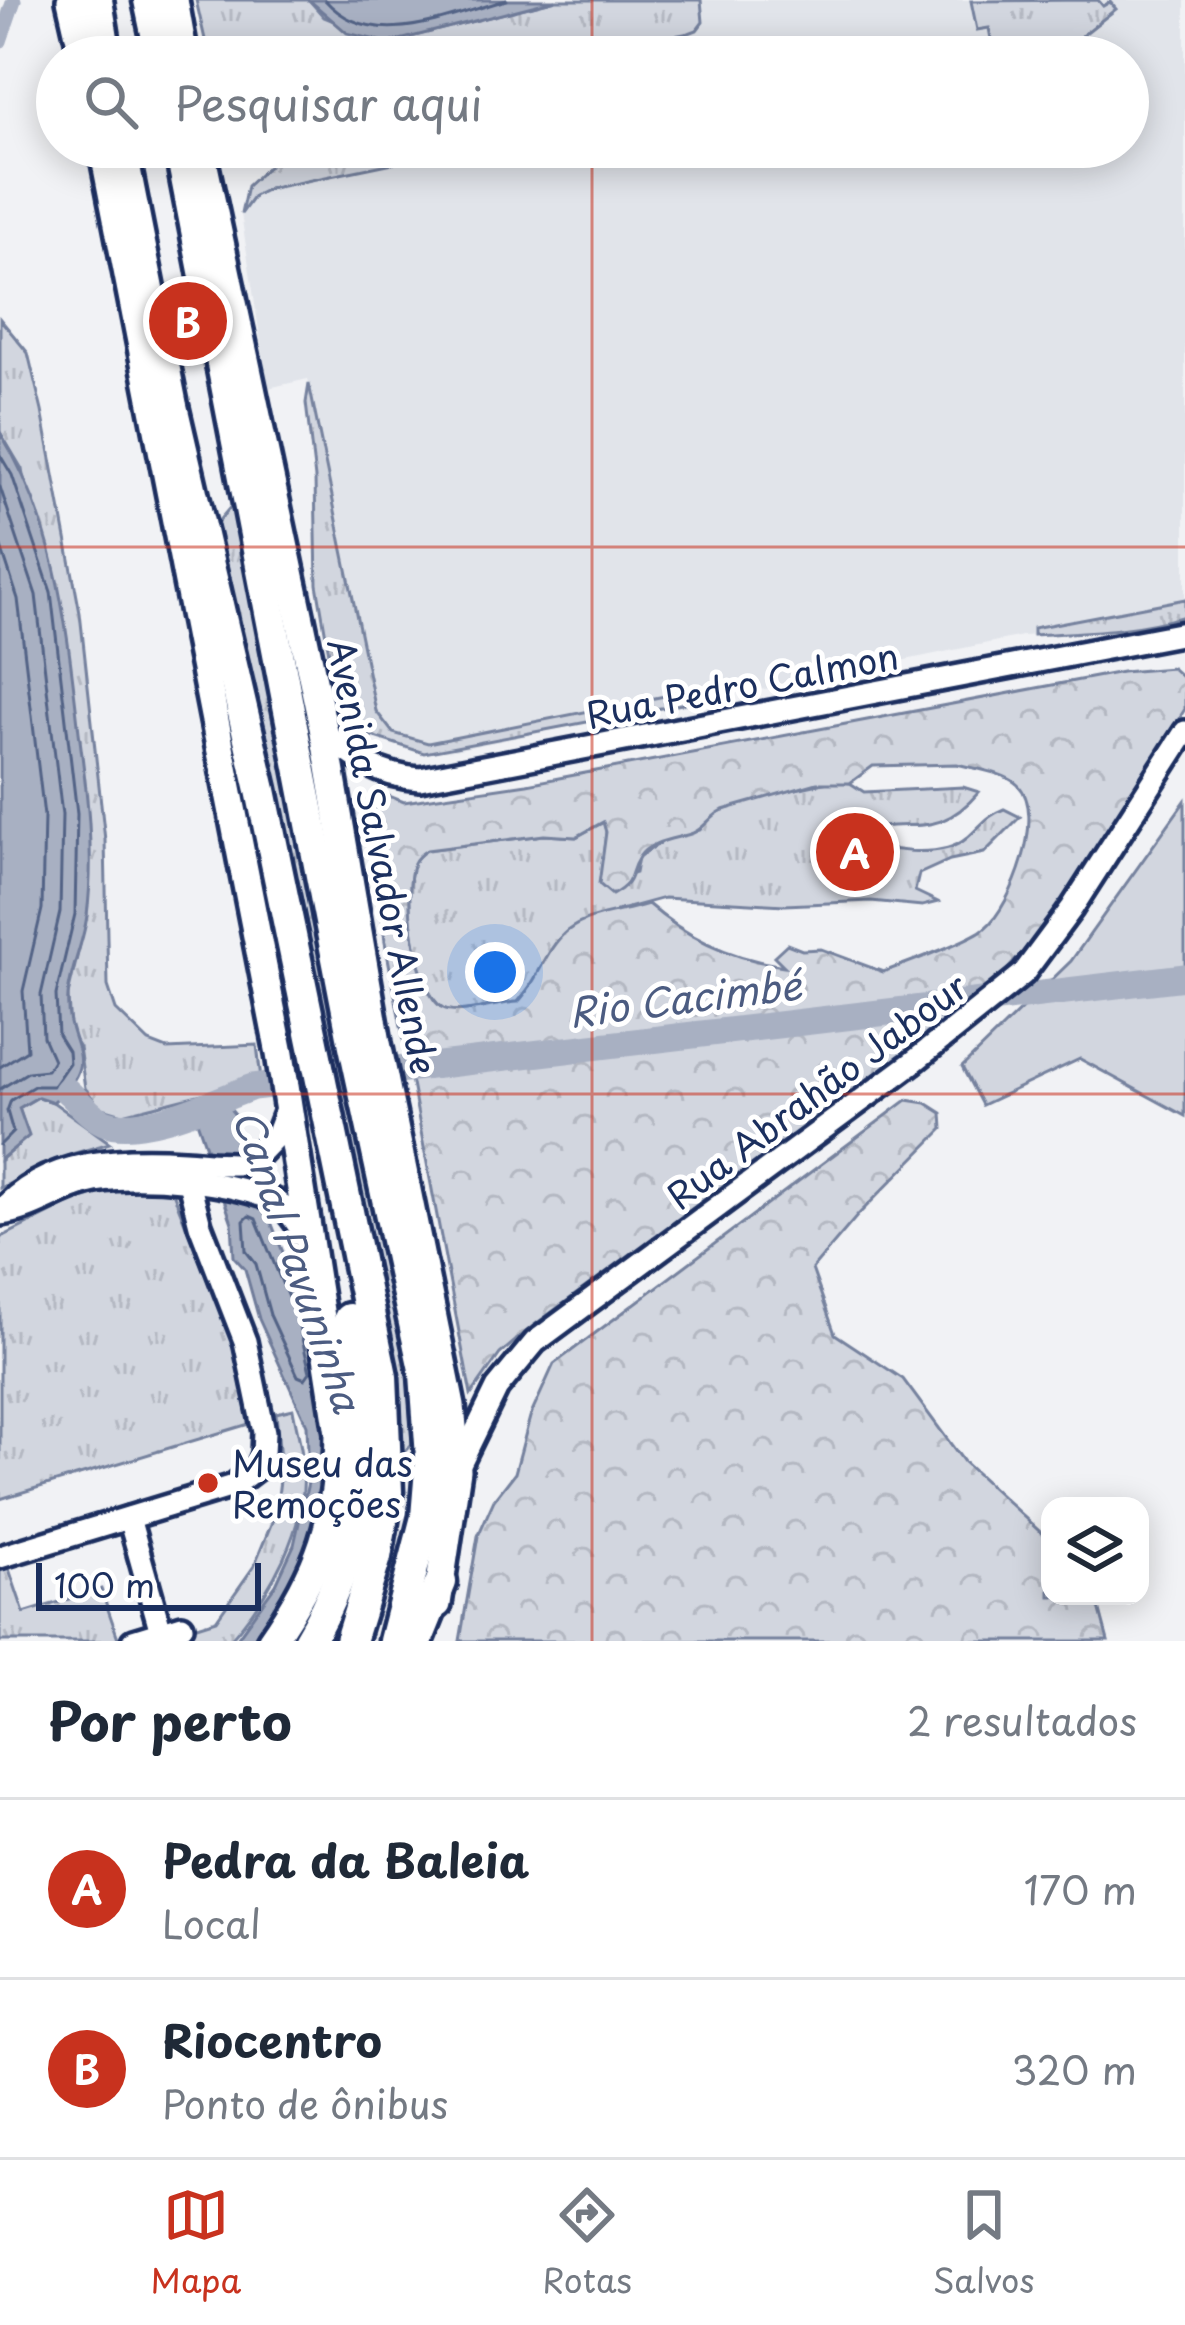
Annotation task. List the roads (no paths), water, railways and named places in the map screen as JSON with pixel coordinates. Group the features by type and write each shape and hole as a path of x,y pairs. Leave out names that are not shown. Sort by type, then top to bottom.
{"highway":[{"path":"97,0 103,36"},
{"path":"149,0 157,36"},
{"path":"125,168 172,406 261,790 382,1376 388,1459 383,1523 350,1641"},
{"name":"Avenida Salvador Allende","path":"184,168 376,1087 444,1463"},
{"path":"227,777 261,790"},
{"path":"308,1641 345,1567 360,1506 364,1450 358,1368 328,1226 319,1079"},
{"path":"394,1641 444,1463"},
{"path":"417,1641 441,1582"}],"main road":[{"path":"71,0 79,36"},
{"path":"174,0 180,36"},
{"path":"107,168 280,1054 339,1433 339,1485 328,1538 309,1580 271,1641"},
{"name":"Avenida Salvador Allende","path":"204,168 324,732 366,1044"},
{"name":"Avenida Salvador Allende","path":"431,1641 441,1582 444,1463"}],"street":[{"name":"Rua Pedro Calmon","path":"324,732 368,769 419,779 1182,638"},
{"name":"Rua Abrahão Jabour","path":"444,1463 535,1342 1023,974 1072,908 1185,732"},
{"path":"0,1213 21,1212 83,1184 117,1177 199,1176 252,1162 276,1136 288,1105"},
{"path":"199,1176 266,1197 290,1213 310,1245"},
{"path":"0,1557 241,1483 254,1472 263,1454 264,1432 249,1353 197,1216 199,1176"},
{"path":"129,1518 171,1629 133,1641"}],"water":[{"path":"309,0 556,0 415,36 347,33"},
{"path":"0,432 35,504 56,577 85,777 90,870 85,925 68,996 80,1063 77,1074 53,1102 38,1097 19,1108 29,1136 0,1160"},
{"path":"226,1104 236,1116 239,1141 309,1318 336,1435 333,1506 268,1641 235,1641 276,1584 294,1545 309,1478 307,1425 259,1319 245,1269 234,1257 232,1223 195,1115"}],"waterway":[{"path":"0,41 14,0"},
{"name":"Rio Cacimbé","path":"67,1091 104,1122 138,1125 253,1087 1185,977"}],"place":[{"name":"Riocentro","path":"188,321"},
{"name":"Pedra da Baleia","path":"855,852"},
{"name":"Museu das Remoções","path":"208,1483"}],"water label":[{"name":"Canal Pavuninha","path":"299,1260"}]}
